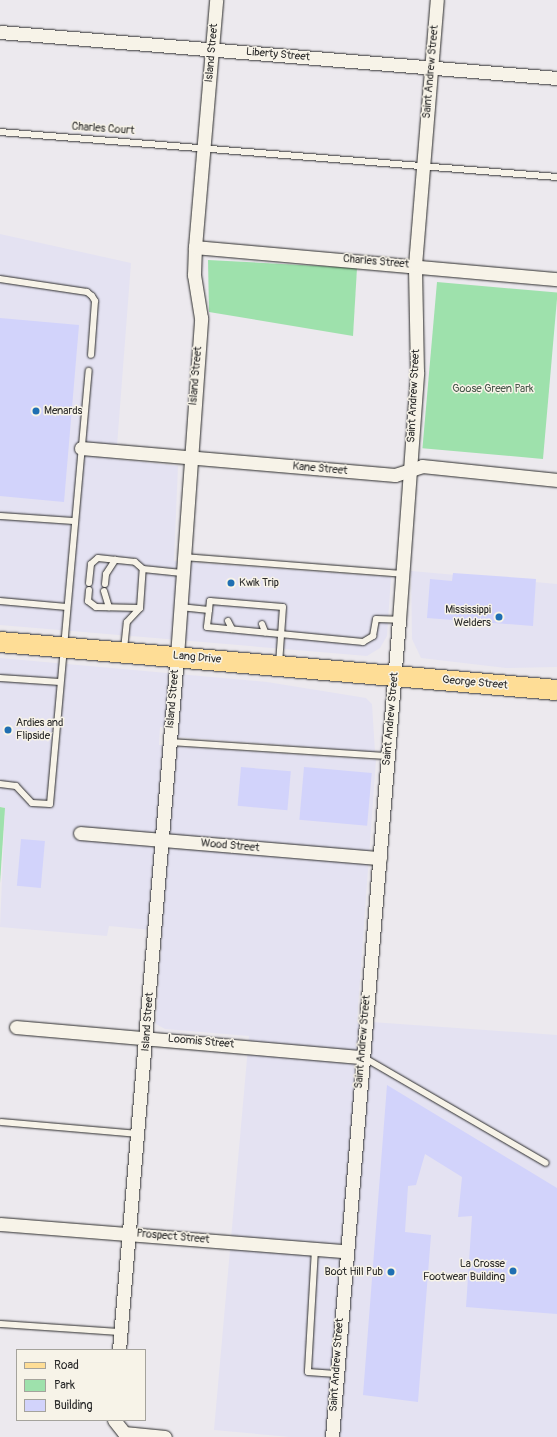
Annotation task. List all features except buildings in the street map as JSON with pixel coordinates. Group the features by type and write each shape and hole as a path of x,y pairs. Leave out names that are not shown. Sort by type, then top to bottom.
{"main road":[{"name":"Lang Drive","path":"0,642 177,656 394,676"},
{"name":"George Street","path":"394,676 557,690"}],"street":[{"name":"Island Street","path":"119,1349 147,1038 161,840 177,656 189,457 201,318 194,275 195,247 216,0"},
{"name":"Saint Andrew Street","path":"332,1437 345,1251 380,858 399,620 417,372 416,265 423,166 438,0"},
{"name":"Liberty Street","path":"0,32 557,78"},
{"name":"Charles Street","path":"195,247 557,278"},
{"name":"Kane Street","path":"81,448 395,475 422,466 557,480"},
{"name":"Wood Street","path":"80,833 380,858"},
{"name":"Loomis Street","path":"16,1027 362,1056"},
{"name":"Prospect Street","path":"0,1224 345,1251"},
{"path":"116,1424 127,1434 165,1437"}],"lane":[{"name":"Charles Court","path":"0,132 204,146 557,177"},
{"path":"0,279 87,292 92,296 95,301 91,355"},
{"path":"0,784 16,786 32,803 50,804 74,521 89,371"},
{"path":"0,516 74,521"},
{"path":"183,557 402,574"},
{"path":"89,583 91,564 98,558 135,562 143,570 182,573"},
{"path":"105,584 114,560"},
{"path":"123,652 127,622 140,608 143,570"},
{"path":"89,590 88,601 96,607 140,608"},
{"path":"104,591 109,608"},
{"path":"0,601 67,607"},
{"path":"278,666 281,634 284,608 222,605 210,601 207,627 265,632 281,634 363,642 373,636 376,619 399,620"},
{"path":"180,607 209,610"},
{"path":"228,621 232,629"},
{"path":"246,623 249,631"},
{"path":"262,624 265,632"},
{"path":"0,678 60,682"},
{"path":"169,742 387,756"},
{"path":"362,1056 546,1162"},
{"path":"1,1122 138,1134"},
{"path":"315,1249 308,1372 336,1374"},
{"path":"0,1324 120,1332"}],"shaded area":[{"path":"0,234 131,263 116,459 178,466 174,561 391,577 387,636 380,648 367,656 0,625"},
{"path":"411,571 557,584 557,667 506,668 421,658 412,639"},
{"path":"0,658 267,682 366,698 372,704 375,752 177,737 177,729 160,727 159,745 376,760 357,1021 557,1035 557,1437 290,1437 214,1430 249,1036 165,1029 156,1024 162,931 109,926 107,936 0,927 5,808 0,807"}],"green space":[{"path":"208,260 357,268 353,336 209,312"},
{"name":"Goose Green Park","path":"437,282 557,292 543,459 422,448"},
{"path":"0,807 5,808 0,883"}],"place":[{"name":"Menards","path":"36,411"},
{"name":"Kwik Trip","path":"231,583"},
{"name":"Mississippi Welders","path":"499,617"},
{"name":"Ardies and Flipside","path":"8,730"},
{"name":"La Crosse Footwear Building","path":"513,1271"},
{"name":"Boot Hill Pub","path":"391,1272"}]}
